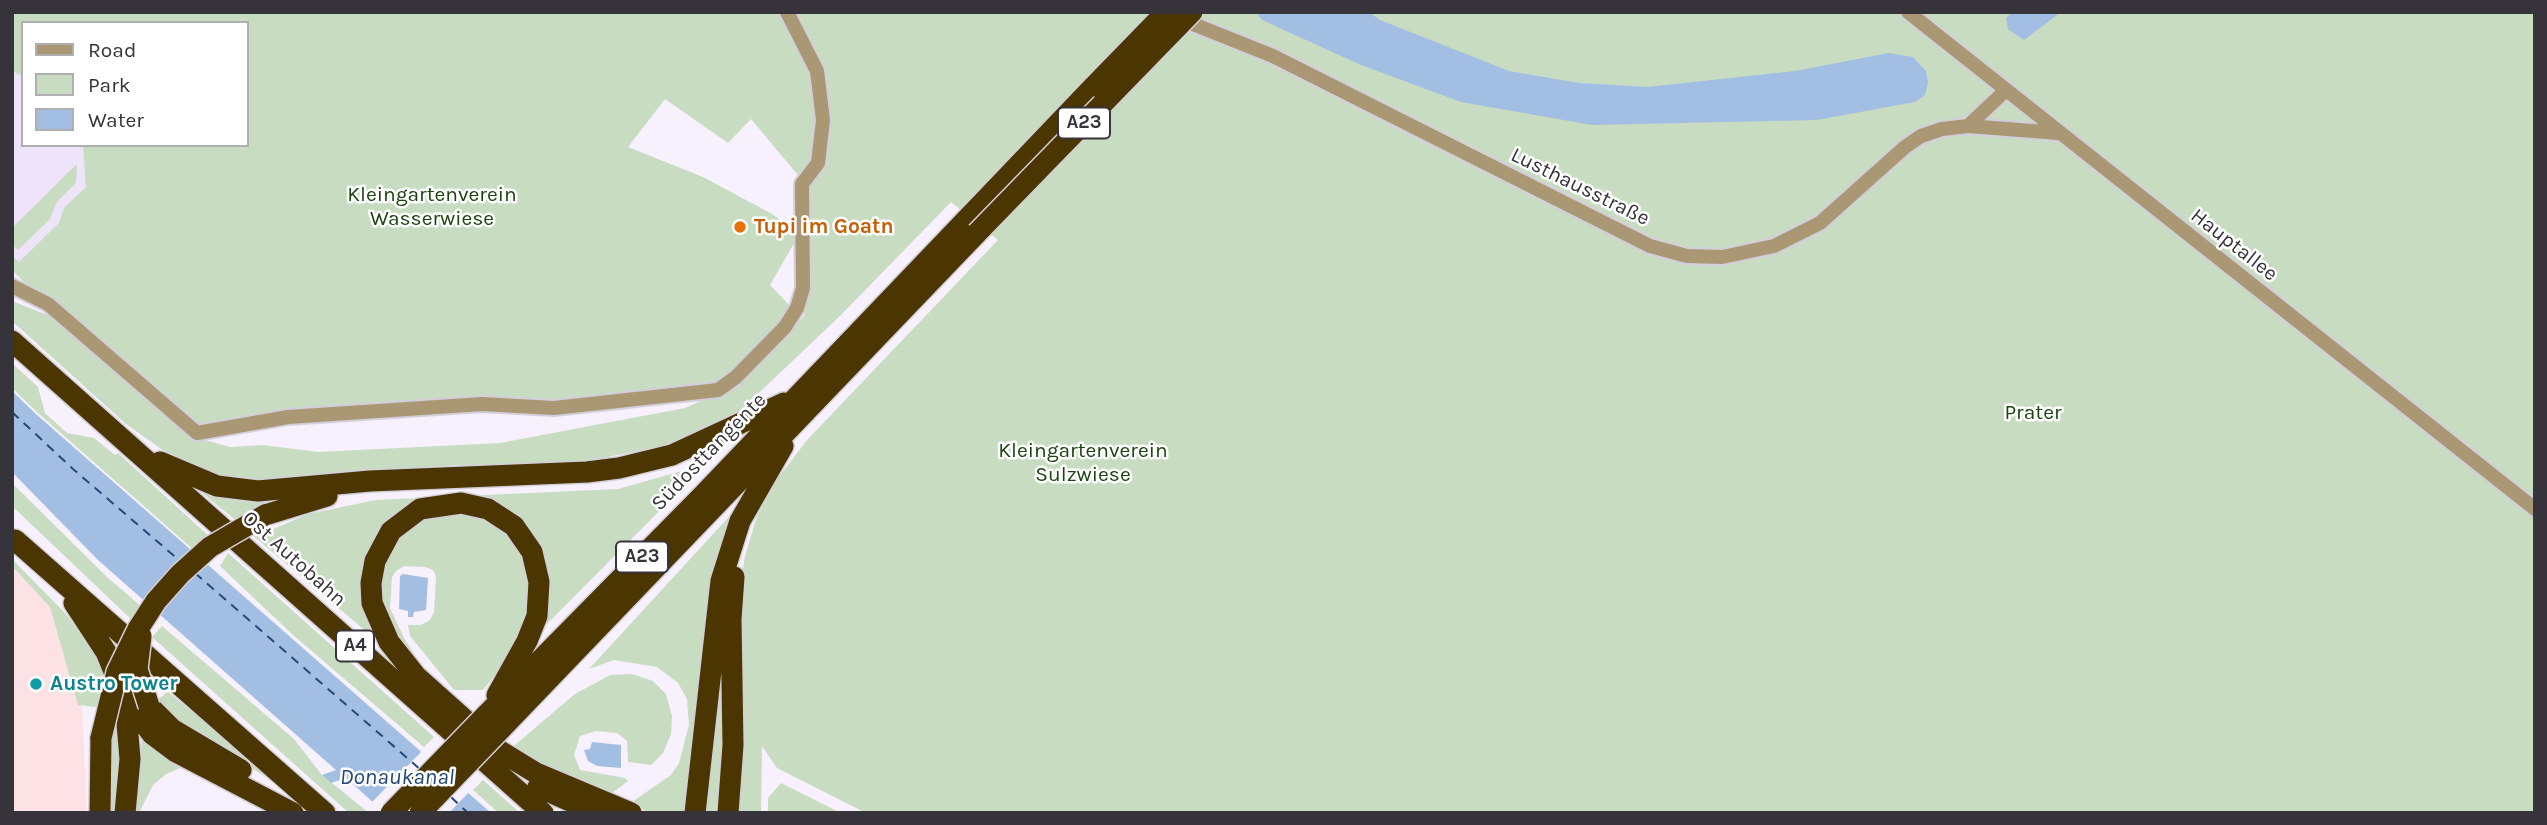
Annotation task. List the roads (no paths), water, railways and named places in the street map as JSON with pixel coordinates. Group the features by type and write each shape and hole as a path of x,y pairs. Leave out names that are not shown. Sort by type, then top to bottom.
{"highway":[{"name":"A23","path":"970,227 1166,12"},
{"name":"A23","path":"970,227 1192,12"},
{"name":"Südosttangente","path":"494,722 795,398 970,227"},
{"name":"Südosttangente","path":"494,722 798,420 970,227"},
{"name":"Ost Autobahn","path":"12,341 543,813"},
{"path":"136,450 217,486 258,491 370,481 587,472 619,468 672,455 795,398"},
{"path":"100,813 101,738 117,672 145,617 167,587 194,560 227,536 265,515 302,502 349,493 586,483 655,473 729,441 795,398"},
{"path":"695,813 718,598 740,521 798,420"},
{"path":"494,722 533,628 540,593 535,561 522,534 498,514 471,504 428,506 410,514 391,531 375,561 371,583 372,604 389,642 416,676 500,751 536,773 631,813"},
{"path":"728,813 733,745 733,587 750,506"},
{"path":"15,540 325,813"},
{"path":"242,545 260,549 518,773 553,796 597,813"},
{"path":"69,588 77,610 106,652 125,698 142,723 163,744 293,813"},
{"path":"145,617 137,669 149,706 172,729 307,813"},
{"path":"125,698 130,759 125,813"},
{"name":"A23","path":"391,813 494,722"},
{"name":"A23","path":"420,813 494,722"}],"street":[{"path":"12,286 48,304 193,431 213,433 288,417 482,404 554,408 718,390 760,354 791,320 803,288 805,244 802,184 818,163 822,142 822,108 820,84 810,53 787,12"},
{"name":"Lusthausstraße","path":"1166,12 1273,56 1650,246 1687,256 1722,257 1774,246 1820,223 1921,136 1942,129 1968,126 2059,133"},
{"name":"Hauptallee","path":"1908,12 2535,509"},
{"path":"1968,126 2006,90"}],"water":[{"path":"1256,12 1369,12 1380,20 1509,71 1579,83 1647,87 1795,71 1889,53 1913,57 1926,71 1928,83 1925,95 1915,102 1817,120 1592,125 1461,102 1361,65 1262,20"},
{"path":"2013,12 2061,12 2024,40 2008,29 2006,18"},
{"name":"Donaukanal","path":"12,391 491,813 385,813 346,778 331,783 322,775 336,770 98,560 12,472"},
{"path":"403,574 428,578 426,610 414,612 413,617 408,617 408,611 399,609 400,576"},
{"path":"592,742 621,745 621,768 597,766 588,761 584,750 590,749"}],"place":[{"name":"Tupi im Goatn","path":"740,227"},
{"name":"Austro Tower","path":"36,684"}],"park label":[{"name":"Kleingartenverein Wasserwiese","path":"432,207"},
{"name":"Prater","path":"2033,413"},
{"name":"Kleingartenverein Sulzwiese","path":"1083,463"}]}
